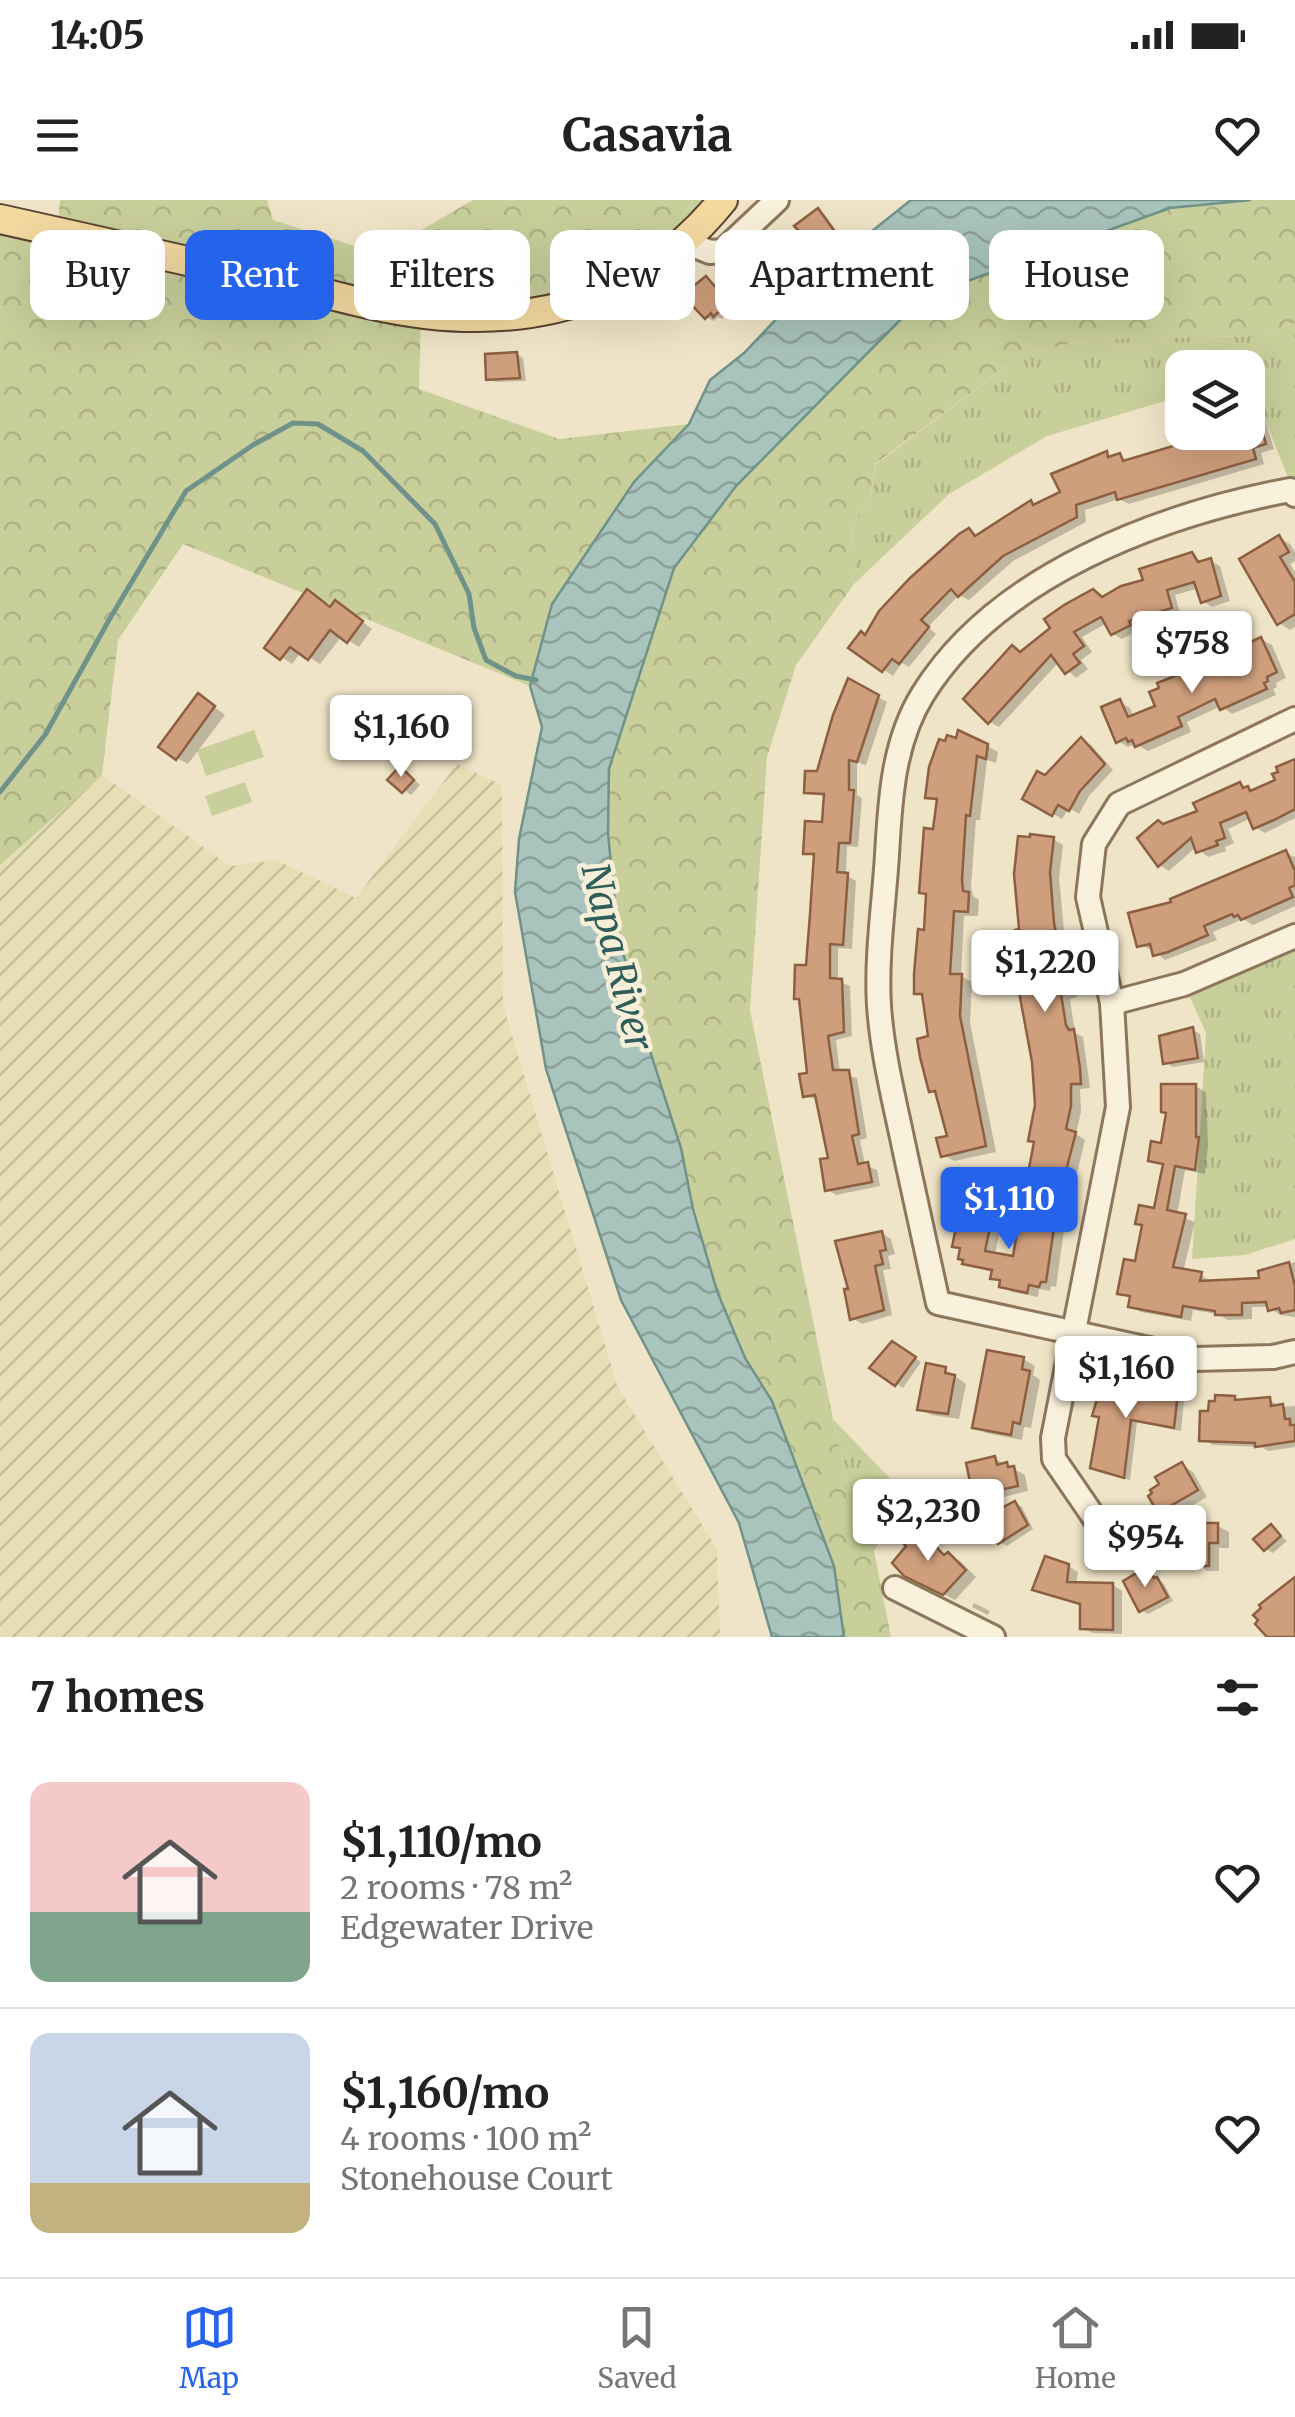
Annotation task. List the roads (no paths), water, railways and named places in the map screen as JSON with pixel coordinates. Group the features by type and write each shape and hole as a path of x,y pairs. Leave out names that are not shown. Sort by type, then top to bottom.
{"main road":[{"path":"694,230 723,200"},
{"path":"0,219 421,314 468,318 550,312"}],"street":[{"path":"695,246 710,252 722,251 777,200"},
{"path":"1295,495 1290,490 1237,500 1130,534 1074,560 980,629 942,668 922,696 908,726 890,797 879,1004 886,1062 938,1303 1196,1359 1273,1357 1295,1352"},
{"path":"1102,1528 1054,1458 1052,1438 1118,1107 1112,1003 1088,897 1094,844 1119,804 1295,719"},
{"path":"1112,1003 1184,984 1295,936"},
{"path":"895,1588 993,1637"}],"water":[{"path":"911,200 1251,200 1170,208 1109,230 989,230 989,273 969,280 969,230 873,230"},
{"name":"Napa River","path":"775,320 900,320 736,486 674,568 609,769 608,834 618,933 642,1026 681,1148 693,1209 717,1291 745,1358 772,1401 834,1566 844,1637 772,1637 739,1523 621,1300 546,1069 515,892 519,839 542,727 530,686 552,604 634,482 689,424 710,380 744,353"},
{"path":"378,711 415,740 400,759 364,729"}],"waterway":[{"path":"0,792 45,735 186,491 293,423 318,424 363,451 435,524 469,594 474,628 486,660 516,676 536,680"}]}
